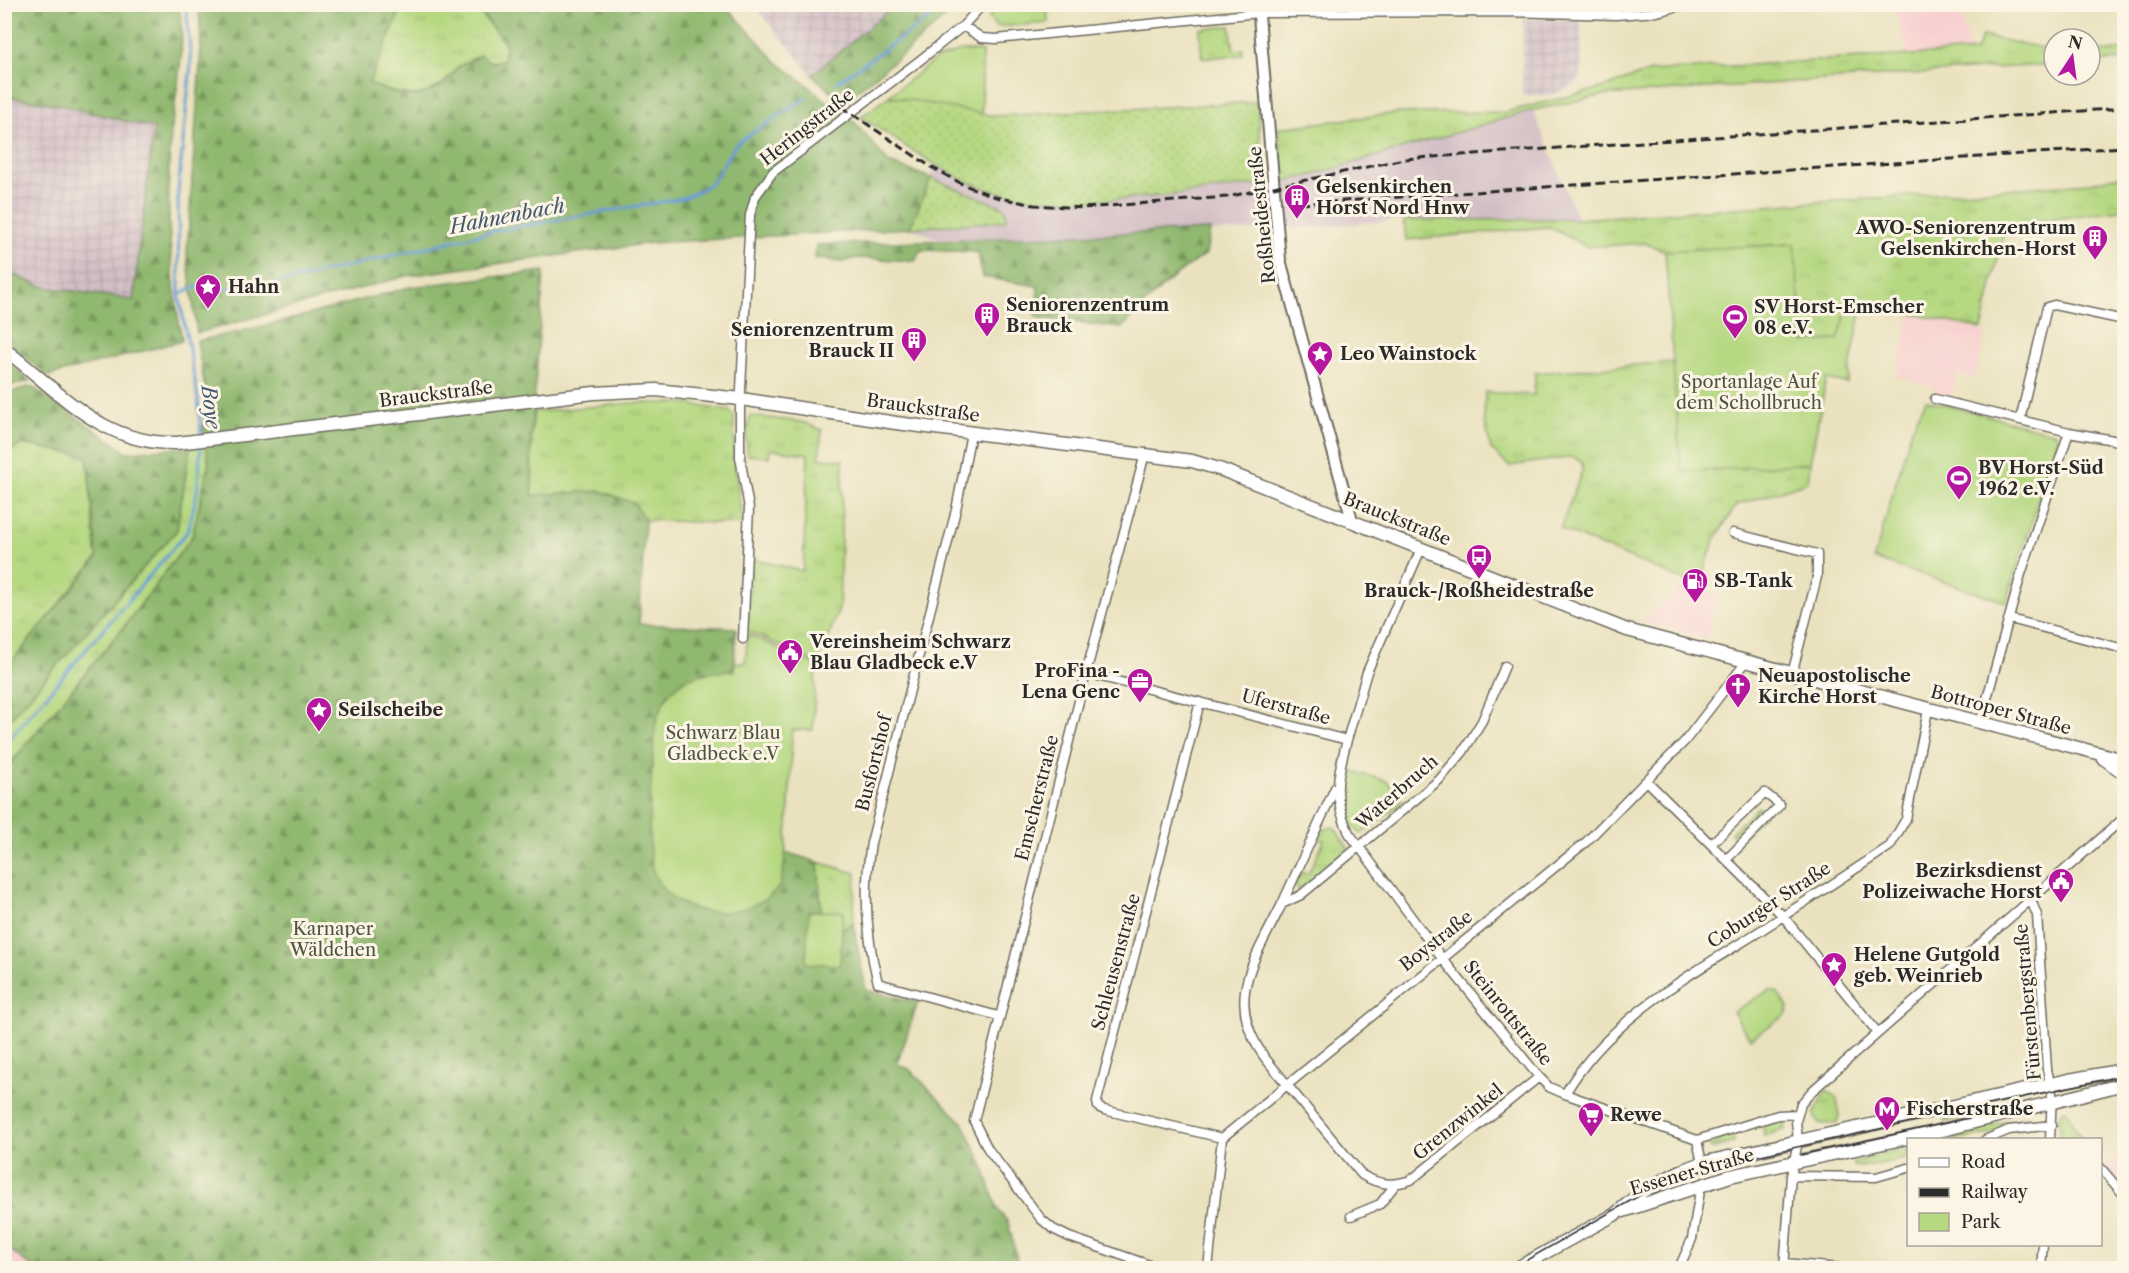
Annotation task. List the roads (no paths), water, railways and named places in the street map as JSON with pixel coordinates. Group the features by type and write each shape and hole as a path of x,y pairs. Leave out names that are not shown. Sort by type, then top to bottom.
{"main road":[{"name":"Brauckstraße","path":"4,349 108,429 144,441 177,443 594,393 656,390 741,399 971,433 1192,461 1222,470 1352,520 1635,632"},
{"name":"Bottroper Straße","path":"1635,632 2124,760"},
{"name":"Bottroper Straße","path":"2097,753 2124,773"},
{"name":"Essener Straße","path":"1614,1215 1643,1191 1702,1163 2124,1070"},
{"name":"Essener Straße","path":"1917,1138 2124,1084"},
{"name":"Essener Straße","path":"1517,1269 1614,1215 1701,1185 1730,1176 1793,1170 1907,1141"}],"street":[{"path":"963,26 982,38 996,39 1258,9 1512,9 1627,15 1687,4"},
{"name":"Heringstraße","path":"743,639 749,508 740,457 741,399 750,215 760,188 779,167 963,26 982,5"},
{"name":"Roßheidestraße","path":"1258,9 1280,260 1352,520"},
{"path":"2020,420 2047,307 2054,305 2124,320"},
{"path":"1935,399 2069,432 2124,442"},
{"path":"1980,724 2024,564 2069,432"},
{"name":"Busfortshof","path":"971,433 956,510 871,843 866,876 867,910 870,951 878,983 998,1016"},
{"name":"Emscherstraße","path":"1145,454 998,1016 974,1121 988,1149 1041,1219 1053,1229 1078,1241 1158,1269"},
{"path":"1733,533 1817,555 1817,577 1792,674"},
{"name":"Uferstraße","path":"1086,673 1347,740 1367,672 1421,549"},
{"path":"2010,619 2124,649"},
{"name":"Boystraße","path":"1222,1138 1441,957 1555,868 1648,782 1685,741 1746,662"},
{"name":"Waterbruch","path":"1282,904 1300,895 1439,780 1463,752 1482,721 1505,666"},
{"name":"Schleusenstraße","path":"1200,702 1097,1101 1098,1107 1104,1110 1222,1138"},
{"name":"Coburger Straße","path":"1565,1094 1574,1078 1610,1038 1643,1009 1682,980 1890,846 1899,835 1906,819 1928,710"},
{"name":"Steinrottstraße","path":"1347,740 1337,785 1339,812 1349,833 1441,957 1539,1077 1549,1087 1565,1094 1697,1140"},
{"path":"1648,782 1783,916 1878,1033"},
{"path":"1337,785 1247,979 1243,999 1245,1023 1252,1040 1362,1175 1382,1184 1395,1185"},
{"path":"1711,844 1765,792 1780,805 1727,859"},
{"path":"1839,1269 1784,1266 1798,1141 1798,1114 1801,1104 1812,1091 2124,818"},
{"name":"Fürstenbergstraße","path":"2031,900 2037,915 2051,1085 2050,1138"},
{"name":"Grenzwinkel","path":"1351,1216 1380,1204 1395,1185 1421,1173 1539,1077"},
{"name":"Essener Straße","path":"1697,1140 1778,1115 1798,1114"},
{"path":"1990,1138 2009,1130 2052,1125"},
{"path":"1208,1269 1222,1138"},
{"path":"1697,1140 1702,1163"},
{"path":"1793,1170 1876,1177 1907,1168"},
{"path":"2102,1169 2124,1195"},
{"path":"1678,1269 1692,1239 1701,1185"},
{"path":"2041,1269 2043,1246"}],"waterway":[{"name":"Boye","path":"186,4 191,63 178,192 179,295 198,398 201,438"},
{"name":"Hahnenbach","path":"837,82 937,13"},
{"name":"Hahnenbach","path":"180,295 194,287 202,286 241,289 275,284 494,231 683,198 706,187 717,176 737,143 806,98"},
{"name":"Boye","path":"4,745 188,531 197,493 201,444"}],"tram line":[{"path":"1513,1268 1644,1193 1720,1164 2124,1075"},
{"path":"1801,1155 1974,1117"}],"railway":[{"path":"830,99 931,167 964,185 996,197 1034,205 1083,208 1227,197 1404,159 2124,108"},
{"path":"1300,204 2124,147"}],"place":[{"name":"Gelsenkirchen Horst Nord Hnw","path":"1297,220"},
{"name":"AWO-Seniorenzentrum Gelsenkirchen-Horst","path":"2095,261"},
{"name":"Hahn","path":"208,310"},
{"name":"Seniorenzentrum Brauck","path":"987,338"},
{"name":"SV Horst-Emscher 08 e.V.","path":"1735,340"},
{"name":"Seniorenzentrum Brauck II","path":"914,363"},
{"name":"Leo Wainstock","path":"1320,377"},
{"name":"BV Horst-Süd 1962 e.V.","path":"1959,501"},
{"name":"Brauck-/Roßheidestraße","path":"1479,580"},
{"name":"SB-Tank","path":"1695,604"},
{"name":"Vereinsheim Schwarz Blau Gladbeck e.V","path":"790,675"},
{"name":"ProFina - Lena Genc","path":"1140,704"},
{"name":"Neuapostolische Kirche Horst","path":"1738,709"},
{"name":"Seilscheibe","path":"319,733"},
{"name":"Bezirksdienst Polizeiwache Horst","path":"2061,904"},
{"name":"Helene Gutgold geb. Weinrieb","path":"1834,988"},
{"name":"Fischerstraße","path":"1887,1132"},
{"name":"Rewe","path":"1591,1138"}],"park label":[{"name":"Sportanlage Auf dem Schollbruch","path":"1749,392"},
{"name":"Schwarz Blau Gladbeck e.V","path":"723,743"},
{"name":"Karnaper Wäldchen","path":"333,939"}]}
